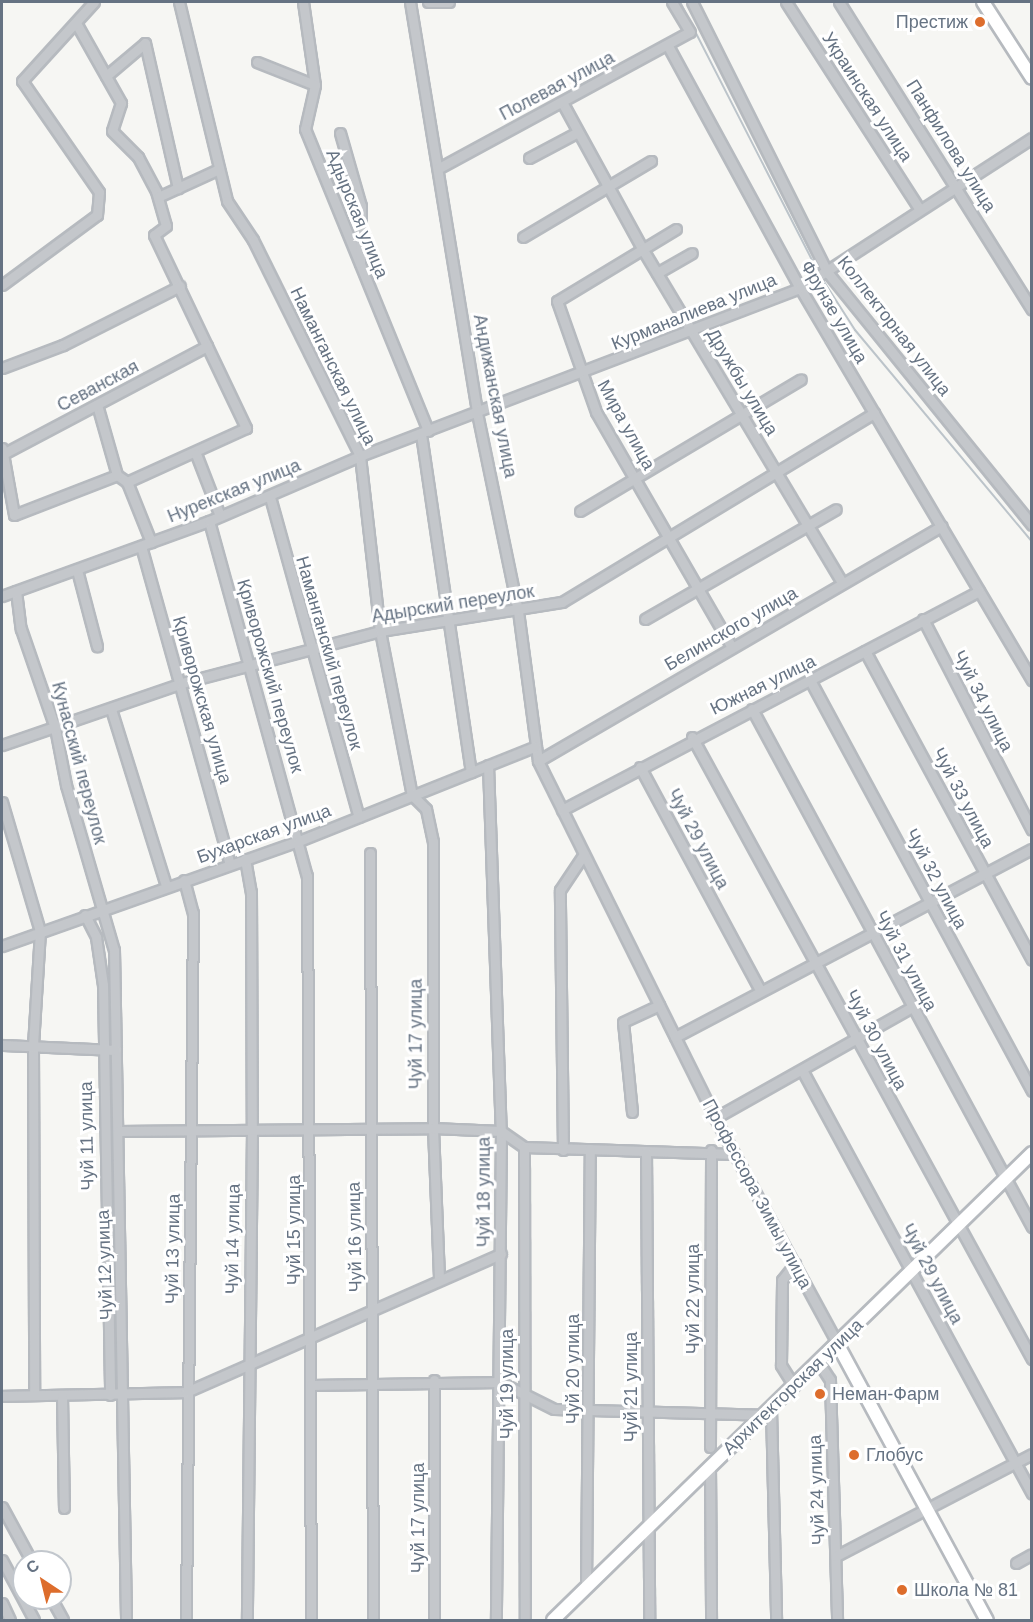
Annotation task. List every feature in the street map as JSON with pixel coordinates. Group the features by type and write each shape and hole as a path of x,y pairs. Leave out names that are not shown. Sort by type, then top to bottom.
{"street":[{"path":"2,285 98,215 99,192 22,81 94,2"},
{"name":"Наманганская улица","path":"179,2 217,170 227,201 253,240 360,456 380,631 412,795"},
{"name":"Адырская улица","path":"303,2 315,85 305,129 424,433 445,622 471,772"},
{"name":"Андижанская улица","path":"410,2 439,168 477,413 485,429 518,611 538,761"},
{"path":"429,2 449,2"},
{"name":"Полевая улица","path":"439,168 668,46 690,32 672,2"},
{"name":"Коллекторная улица","path":"692,2 828,273 1032,525"},
{"name":"Украинская улица","path":"786,2 920,210"},
{"name":"Панфилова улица","path":"839,2 1032,310"},
{"path":"983,2 1032,78"},
{"path":"76,23 121,103 112,131 138,157 158,197 166,226 154,235 246,428 196,454 127,482"},
{"path":"106,76 145,43 178,188"},
{"name":"Фрунзе улица","path":"668,46 800,288 1032,681"},
{"path":"257,62 315,85"},
{"name":"Дружбы улица","path":"562,102 643,250 694,332 842,584"},
{"path":"529,158 578,132"},
{"path":"340,133 361,206 360,266"},
{"name":"Курманалиева улица","path":"477,413 694,332 800,288 828,273 1032,138"},
{"path":"523,237 651,160"},
{"path":"158,197 217,170"},
{"name":"Мира улица","path":"676,229 557,301 580,375 732,648"},
{"path":"657,273 692,253"},
{"path":"2,368 63,345 180,286"},
{"name":"Севанская","path":"2,451 98,405 207,346"},
{"path":"580,510 637,479 801,380"},
{"path":"98,405 117,475 127,482 151,542"},
{"name":"Нурекская улица","path":"2,596 209,521 270,497 360,456 477,413"},
{"name":"Адырский переулок","path":"2,745 55,729 182,683 310,652 380,631 518,611 562,602 672,540 874,413"},
{"path":"2,451 14,515 117,475"},
{"path":"196,454 220,516"},
{"name":"Наманганский переулок","path":"270,497 310,652 358,817"},
{"path":"645,619 836,509"},
{"name":"Криворожский переулок","path":"209,521 299,841"},
{"name":"Белинского улица","path":"538,761 941,526"},
{"name":"Криворожская улица","path":"141,546 182,683 230,864"},
{"path":"77,570 97,646"},
{"name":"Кунасский переулок","path":"16,591 21,629 55,729 66,785 103,909"},
{"name":"Южная улица","path":"562,810 692,737 811,682 923,619 979,591"},
{"name":"Чуй 34 улица","path":"923,619 1032,830"},
{"name":"Чуй 33 улица","path":"865,651 1032,960"},
{"name":"Чуй 32 улица","path":"811,682 1032,1091"},
{"path":"111,709 166,886"},
{"name":"Чуй 31 улица","path":"752,710 1032,1227"},
{"name":"Чуй 30 улица","path":"692,737 1032,1359"},
{"name":"Бухарская улица","path":"2,946 166,886 299,841 536,746"},
{"name":"Профессора Зимы улица","path":"538,761 715,1118 987,1620"},
{"name":"Чуй 18 улица","path":"488,765 501,1131 496,1620"},
{"name":"Чуй 29 улица","path":"640,767 760,990"},
{"name":"Чуй 17 улица","path":"412,795 426,809 433,842 433,1128 439,1279"},
{"path":"2,802 40,931 33,1047 34,1395"},
{"name":"Чуй 15 улица","path":"299,841 307,876 312,1335 311,1620"},
{"path":"675,1037 928,900 1032,849"},
{"name":"Чуй 16 улица","path":"370,853 369,1131 373,1311 373,1620"},
{"path":"563,1150 560,890 584,854"},
{"name":"Чуй 14 улица","path":"245,859 251,892 252,1130 247,1366 247,1620"},
{"name":"Чуй 13 улица","path":"184,880 194,913 186,1392 186,1620"},
{"name":"Чуй 12 улица","path":"103,909 114,950 125,1395 126,1620"},
{"name":"Чуй 11 улица","path":"85,915 96,938 103,985 101,1049 110,1395"},
{"path":"632,1112 623,1022 659,1005"},
{"path":"715,1118 912,1007"},
{"path":"2,1045 116,1050"},
{"name":"Чуй 29 улица","path":"802,1070 1032,1494"},
{"path":"118,1131 310,1132 433,1128 501,1131 524,1147 646,1152 711,1150 734,1154"},
{"name":"Чуй 19 улица","path":"524,1147 525,1620"},
{"name":"Чуй 20 улица","path":"586,1588 590,1410 590,1149"},
{"name":"Чуй 22 улица","path":"710,1447 711,1150"},
{"name":"Чуй 21 улица","path":"646,1152 649,1620"},
{"name":"Архитекторская улица","path":"553,1620 648,1525 838,1345 1032,1153"},
{"path":"2,1396 186,1392 312,1335 373,1311 439,1279 501,1254"},
{"path":"794,1386 781,1365 782,1280 795,1264"},
{"name":"Чуй 24 улица","path":"819,1363 830,1380 837,1620"},
{"path":"311,1385 434,1380 500,1382 523,1391 554,1409 767,1412 776,1620"},
{"name":"Чуй 17 улица","path":"434,1380 434,1620"},
{"path":"62,1396 64,1508"},
{"path":"836,1556 1032,1454"},
{"path":"710,1466 711,1620"},
{"path":"2,1507 25,1550"},
{"path":"1016,1563 1032,1554"},
{"path":"2,1560 34,1620"},
{"path":"2,1603 10,1620"}],"waterway":[{"path":"680,2 818,272"},
{"path":"821,277 855,330 1032,542"}],"place":[{"name":"Престиж","path":"980,22"},
{"name":"Неман-Фарм","path":"820,1394"},
{"name":"Глобус","path":"854,1455"},
{"name":"Школа № 81","path":"902,1590"}]}
